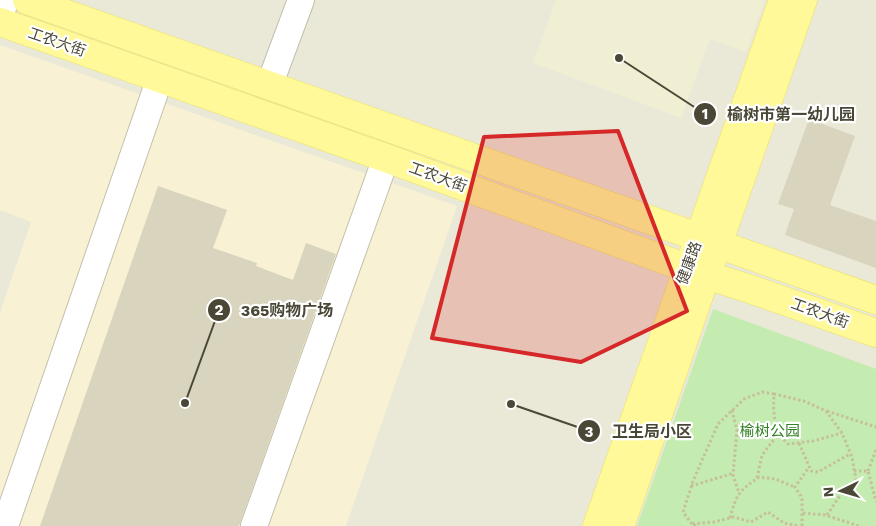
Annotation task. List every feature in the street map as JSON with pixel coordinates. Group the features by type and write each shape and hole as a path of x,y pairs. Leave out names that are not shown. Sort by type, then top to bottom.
{"main road":[{"name":"工农大街","path":"27,0 876,300"},
{"name":"健康路","path":"708,241 783,0"},
{"name":"健康路","path":"597,526 803,0"},
{"name":"工农大街","path":"0,22 876,334"},
{"name":"健康路","path":"620,526 696,271"}],"street":[{"path":"0,15 6,0"},
{"path":"269,86 301,0"},
{"path":"5,526 160,78"},
{"path":"254,526 386,158"}],"path":[{"path":"729,518 735,498 745,486 759,477 775,478 794,487 802,498 803,513 800,526 784,523 768,512 750,522 734,517 714,522 694,525 683,512 691,486 718,424 744,399 762,392 774,394 804,401 826,411 876,427"},
{"path":"774,394 773,416 781,437 788,444 813,441 842,433"},
{"path":"732,410 737,430 734,472 739,493"},
{"path":"826,411 842,433 850,454 856,480 839,497 827,515"},
{"path":"756,478 762,454 779,433"},
{"path":"799,442 811,471 818,472 850,454"},
{"path":"876,450 868,471 876,502"},
{"path":"794,487 809,467"},
{"path":"854,470 868,471"},
{"path":"691,486 734,472"},
{"path":"803,513 827,515 859,526"}],"highlighted area":[{"path":"618,131 687,311 581,362 432,338 484,137"}],"shaded area":[{"path":"0,0 876,0 876,526 0,526"},
{"path":"556,0 765,0 746,52 710,39 681,118 533,63"},
{"path":"0,45 457,206 346,526 0,526 0,313 31,222 0,210"}],"green space":[{"name":"榆树公园","path":"713,309 876,369 876,526 637,526"}],"building":[{"path":"809,119 855,136 830,205 876,221 876,268 785,235 794,209 778,204"},
{"path":"158,186 227,210 213,248 257,263 256,266 293,280 306,243 336,254 239,526 40,526"}],"place":[{"name":"榆树市第一幼儿园","path":"619,58"},
{"name":"365购物广场","path":"185,403"},
{"name":"卫生局小区","path":"511,404"}]}
